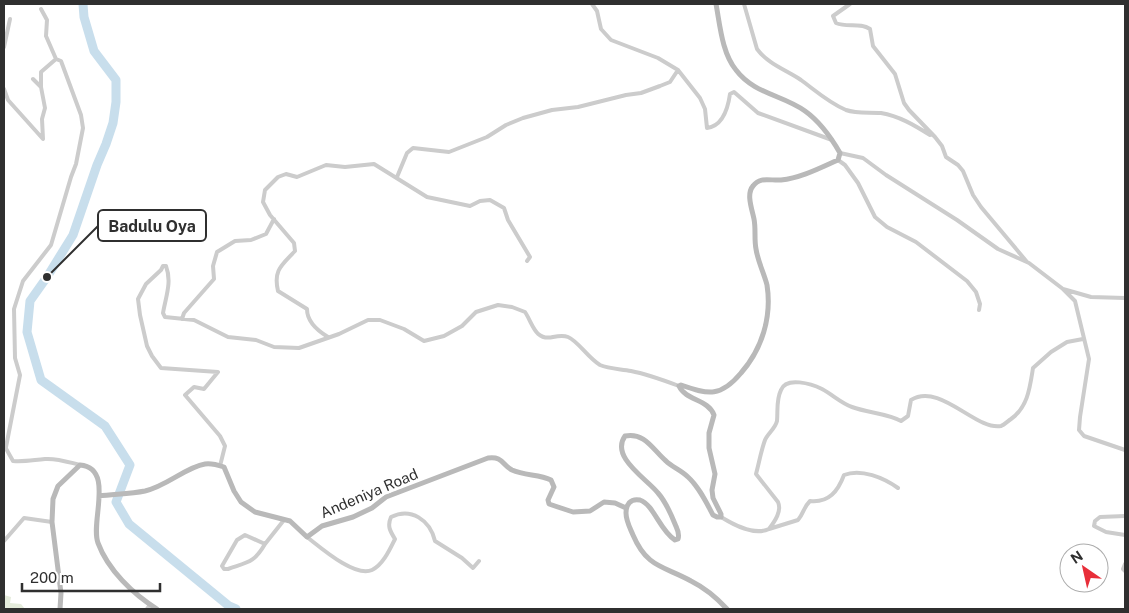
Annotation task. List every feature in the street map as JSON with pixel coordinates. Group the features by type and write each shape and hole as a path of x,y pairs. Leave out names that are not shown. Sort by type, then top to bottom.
{"street":[{"path":"592,4 597,11 601,29 611,40 658,58 678,70 700,98 705,109 707,128 713,128 720,121 729,105 730,94 734,92 758,113 832,140"},
{"path":"716,4 725,45 735,70 762,92 787,101 806,112 832,140 840,153 863,158 998,249 1028,263 1063,289 1075,301 1089,359 1079,430 1084,436 1125,450"},
{"path":"744,4 757,49 774,64 847,111 879,113 898,117 935,137"},
{"path":"850,4 833,16 836,23 840,25 866,26 870,29 873,46 896,74 904,103 935,137 942,146 946,157 963,171 973,195 981,207 1028,263"},
{"path":"41,9 47,20 46,36 56,59 61,61 66,72 83,128 76,164 51,245 24,281 14,309 15,358 20,375 5,446 13,461 24,462 45,458 58,459 86,466 93,470 99,483 97,540 105,559 149,607 157,609"},
{"path":"4,47 10,19"},
{"path":"4,89 8,100 43,140 42,119 45,108 41,87 42,72 56,59"},
{"path":"397,178 406,153 413,148 449,152 486,137 506,125 523,118 552,110 578,107 626,94 641,93 670,82 678,70"},
{"path":"33,79 41,87"},
{"path":"220,466 225,446 220,436 185,394 194,387 204,390 218,372 161,368 147,346 138,299 146,284 162,270 163,266 166,266 169,274 169,286 162,313 165,317 194,320 228,337 256,340 274,347 299,348 339,334 368,320 380,320 424,341 434,340 462,326 476,312 498,305 512,307 525,312 534,331 540,337 563,336 571,338 589,358 602,366 658,378 701,392 712,392 732,385 747,367 761,343 766,328 768,304 766,283 759,264 756,247 756,228 749,196 752,187 759,181 790,179 820,169 838,160 840,153"},
{"path":"838,160 845,165 858,183 875,217 916,242 967,281 976,292 980,304 979,310"},
{"path":"328,337 320,332 307,316 307,309 278,291 275,280 278,270 295,251 294,243 263,202 265,190 278,177 286,174 297,177 326,166 346,167 374,164 428,197 470,206 480,201 490,200 504,208 508,220 530,257 527,261"},
{"path":"182,319 184,313 214,279 213,266 217,252 235,240 251,240 266,234 274,219"},
{"path":"1063,289 1091,297 1125,298"},
{"path":"769,529 776,519 780,506 756,474 765,439 776,423 778,399 783,385 787,383 812,385 823,389 840,401 853,407 901,421 908,416 911,400 916,397 944,400 983,423 991,426 1002,426 1023,407 1030,389 1033,368 1051,352 1067,342 1083,339"},
{"path":"679,386 682,392 708,406 714,415 709,433 709,448 715,474 712,490 713,498 721,517"},
{"path":"727,609 715,596 702,587 668,572 642,554 626,518 628,503 634,500 641,501 649,507 669,536 675,540 678,539 679,534 672,516 658,493 635,471 623,454 621,448 625,436 638,436 647,441 665,461 687,476 713,515 717,518 721,517 739,528 759,531 798,520 804,507 810,501 818,502 830,498 839,488 844,475 849,473 867,474 898,488"},
{"name":"Andeniya Road","path":"307,537 322,526 353,517 372,508 386,497 494,457 503,461 510,469 530,476 546,477 551,480 554,487 548,500 549,504 573,512 590,511 604,502 615,503 626,508"},
{"path":"99,496 145,491 161,486 205,464 220,466 224,467 241,502 255,512 290,521 338,561 367,572 374,570 395,539 390,532 388,524 391,517 398,514 410,513 425,521 433,533 435,541 462,558 473,568 480,561"},
{"path":"60,609 61,594 52,522 53,499 58,486 80,465"},
{"path":"1125,516 1100,516 1095,521 1094,526 1106,532 1125,535"},
{"path":"4,541 24,518 52,522"},
{"path":"265,544 245,535 237,540 222,566 224,569 228,569 254,560 284,520"},
{"path":"1125,564 1123,569 1125,571"}],"green space":[{"path":"4,595 11,597 10,603 21,604 25,609 4,609"}],"waterway":[{"path":"83,4 84,17 94,51 116,80 116,102 113,123 73,235 30,301 27,332 41,380 105,426 130,465 116,502 129,524 229,606 236,609"}],"place":[{"name":"Badulu Oya","path":"47,277"}]}
